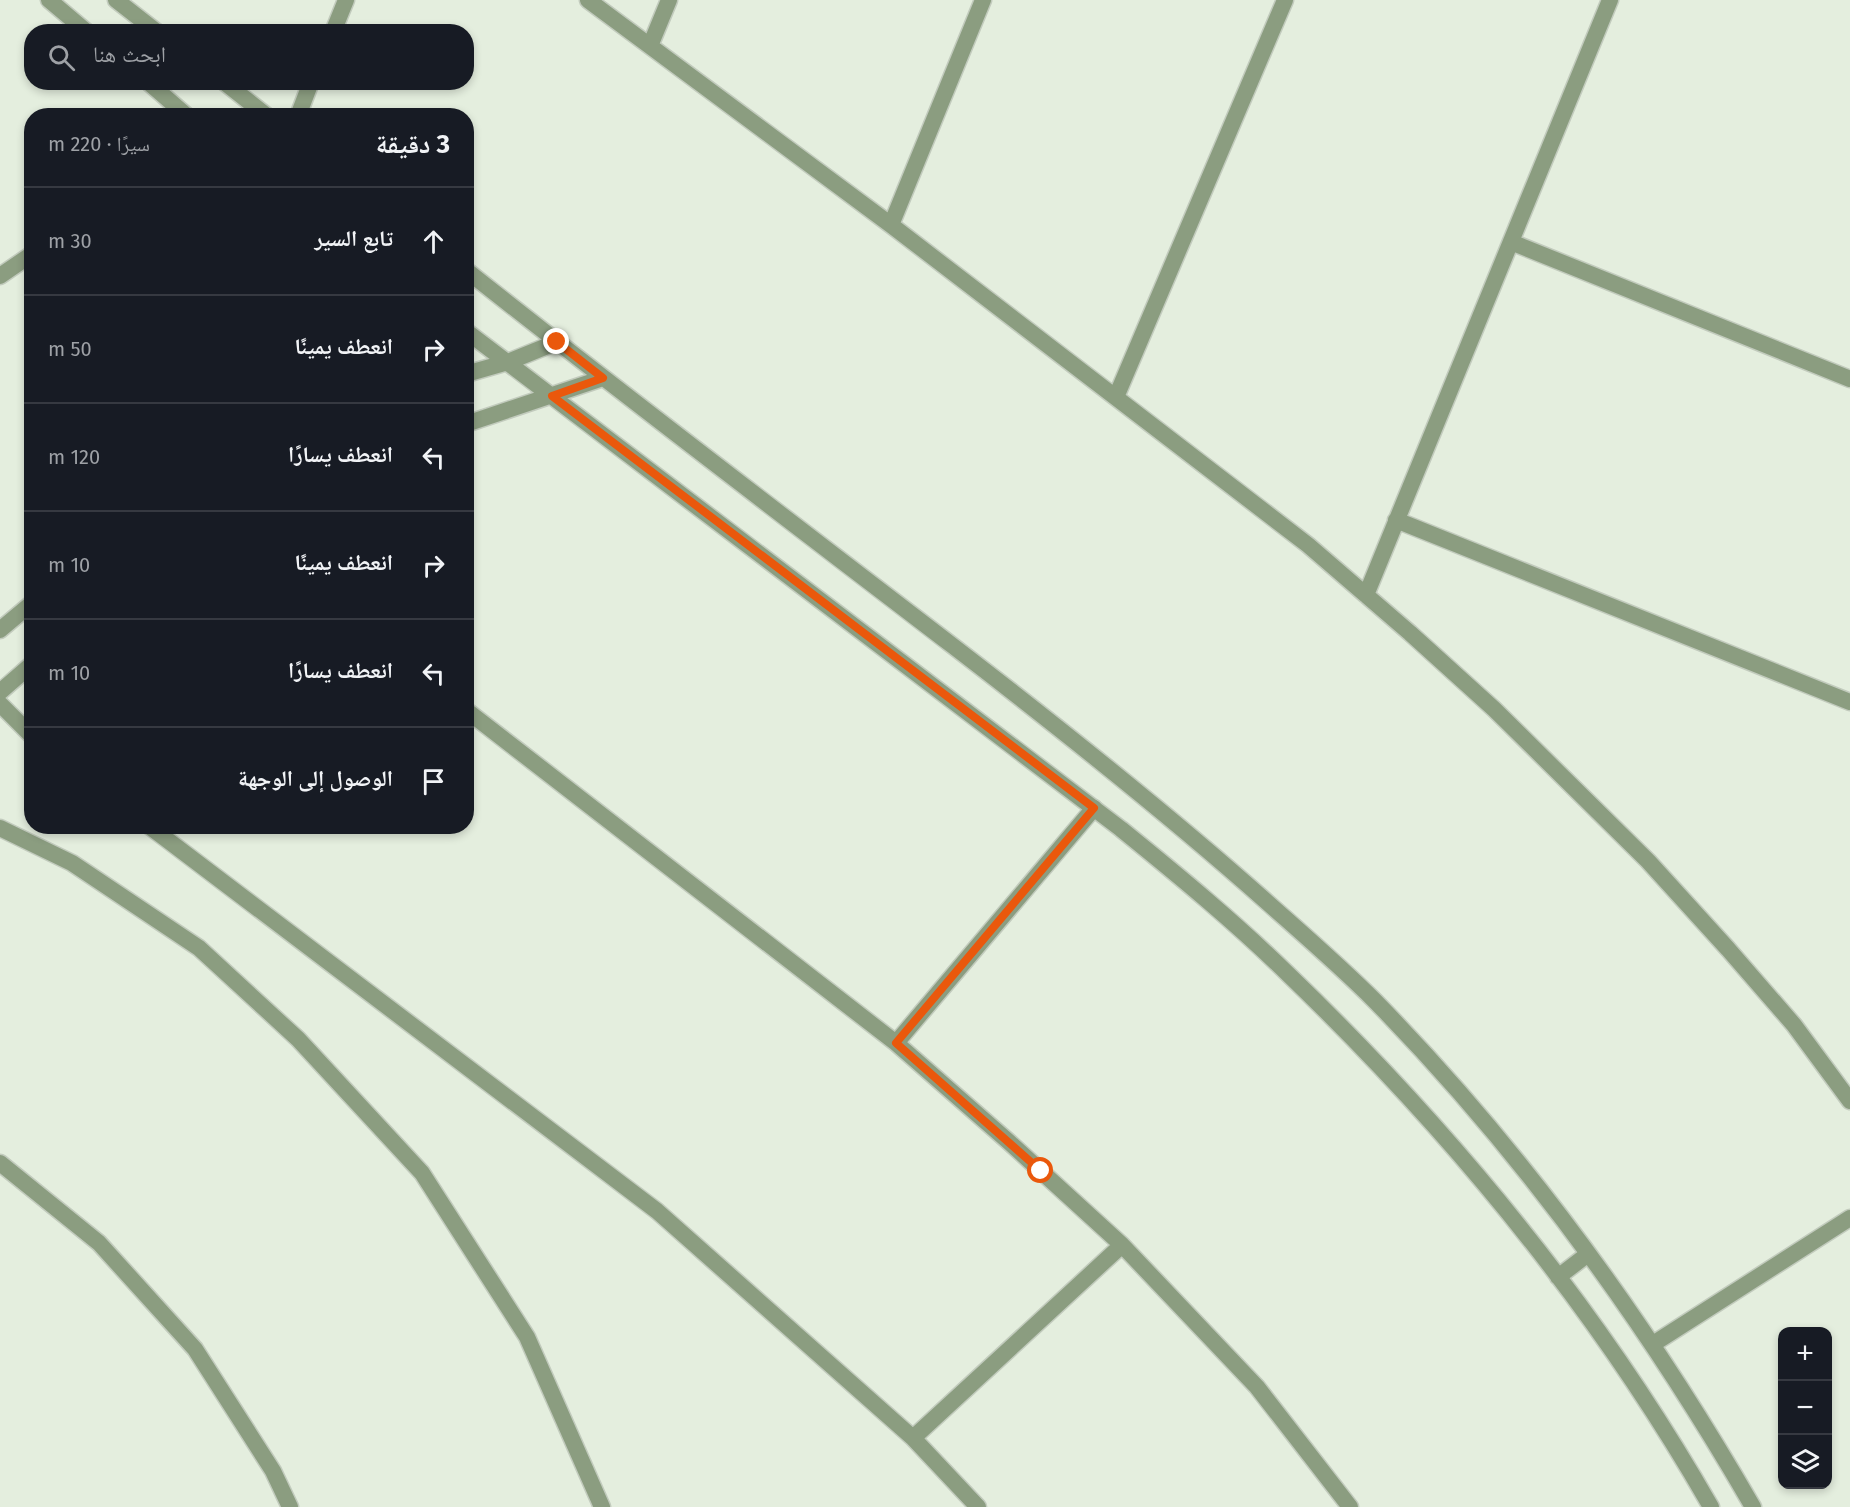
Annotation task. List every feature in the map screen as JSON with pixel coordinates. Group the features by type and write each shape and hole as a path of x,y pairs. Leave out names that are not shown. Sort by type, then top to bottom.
{"street":[{"path":"49,0 78,24"},
{"path":"117,0 147,24"},
{"path":"336,24 346,0"},
{"path":"588,0 891,225 1308,545 1366,595 1494,709 1648,861 1794,1026 1850,1101"},
{"path":"650,46 669,0"},
{"path":"891,225 983,0"},
{"path":"1116,398 1286,0"},
{"path":"1366,595 1610,0"},
{"path":"157,90 178,108"},
{"path":"234,90 257,108"},
{"path":"301,108 308,90"},
{"path":"1511,242 1850,379"},
{"path":"0,276 24,260"},
{"path":"474,276 603,378 1068,734 1215,856 1374,1000 1452,1084 1526,1172 1588,1254 1653,1344 1723,1453 1753,1507"},
{"path":"474,337 1094,808 1206,899 1288,973 1366,1051 1441,1132 1512,1216 1642,1395 1711,1507"},
{"path":"474,372 507,362 557,342"},
{"path":"474,421 603,378"},
{"path":"1396,520 1850,702"},
{"path":"0,630 24,610"},
{"path":"0,692 24,671"},
{"path":"0,704 24,728"},
{"path":"474,716 896,1043 1122,1245 1257,1388 1350,1507"},
{"path":"896,1043 1094,808"},
{"path":"0,828 72,863 199,948 298,1039 422,1173 527,1337 602,1507"},
{"path":"160,834 657,1211 913,1438 978,1507"},
{"path":"0,1163 99,1244 195,1348 273,1471 290,1507"},
{"path":"1653,1344 1850,1218"},
{"path":"913,1438 1122,1245"},
{"path":"1558,1277 1588,1254"}],"route":[{"path":"557,342 603,378 552,396 1094,808 896,1043 1041,1171"}]}
